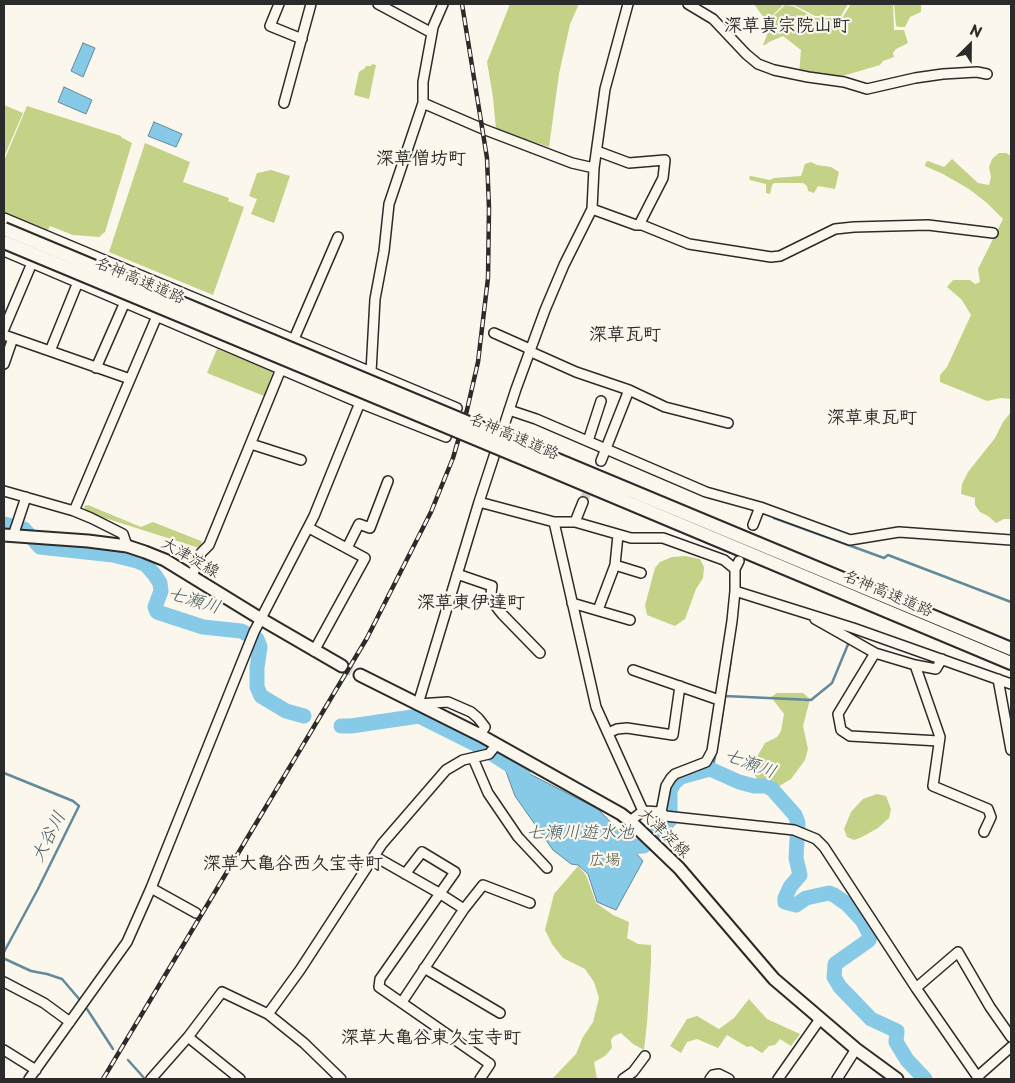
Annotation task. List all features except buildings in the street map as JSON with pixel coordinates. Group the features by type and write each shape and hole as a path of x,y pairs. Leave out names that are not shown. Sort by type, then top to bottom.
{"highway":[{"name":"名神高速道路","path":"4,229 1011,663"},
{"name":"名神高速道路","path":"4,242 1011,649"}],"main road":[{"name":"大津淀線","path":"14,532 37,538 88,541 127,546 165,560 314,651 342,666"},
{"name":"大津淀線","path":"360,675 480,735 493,749 630,821 679,868 765,969 820,1019 856,1049 897,1079"}],"street":[{"path":"279,4 270,26 302,39"},
{"path":"284,102 311,4"},
{"path":"378,4 432,33"},
{"path":"28,1079 127,942 151,888 253,636 309,528 360,403 373,363 376,299 389,204 423,103 423,82 433,27 443,4"},
{"path":"480,735 485,727 471,712 448,702 418,704 479,502 530,350 564,265 592,208 594,168 606,86 628,4"},
{"path":"688,4 712,19 758,64 774,70 844,82 867,89 943,74 977,72 987,74"},
{"path":"423,103 483,129 572,163 594,168"},
{"path":"597,151 629,163 665,160 663,178 639,225"},
{"path":"592,208 689,244 771,257 780,256 835,229 928,226 993,233"},
{"path":"4,218 294,338 456,408"},
{"path":"294,338 338,236"},
{"path":"4,252 360,403 446,437"},
{"path":"4,330 32,263"},
{"path":"50,351 78,282"},
{"path":"96,368 125,302"},
{"path":"74,511 157,316"},
{"path":"494,333 576,372 629,390 665,406 728,423"},
{"path":"4,335 130,379"},
{"path":"4,364 13,338"},
{"path":"192,576 201,553 209,544 281,369"},
{"path":"601,461 629,390"},
{"path":"588,442 601,401"},
{"path":"509,410 536,419 706,492 760,507 850,540 899,532 1011,540"},
{"path":"251,444 301,460"},
{"path":"347,548 359,524 370,528 388,481"},
{"path":"4,491 74,511 123,534 127,546"},
{"path":"14,532 26,497"},
{"path":"479,502 554,522 575,522 631,538 663,538 737,565 729,662 719,700 712,751 706,762 675,774 670,778 666,786 666,815"},
{"path":"575,522 583,502"},
{"path":"753,525 760,507"},
{"path":"554,522 596,707 643,811"},
{"path":"309,528 365,558 314,651"},
{"path":"598,610 615,565 618,535"},
{"path":"615,565 641,573"},
{"path":"457,574 492,586 491,594 494,604 540,653"},
{"path":"735,591 811,614 1011,684"},
{"path":"572,603 630,620"},
{"path":"811,614 817,621 875,653 936,669 942,659"},
{"path":"875,653 838,714 841,730 850,736 939,742"},
{"path":"915,665 940,737 934,786 988,809 991,817 984,832"},
{"path":"633,670 719,700"},
{"path":"998,679 1011,750"},
{"path":"608,733 627,728 673,735 680,686"},
{"path":"268,1014 300,970 382,844 446,770 463,760 473,758 493,749"},
{"path":"473,758 488,793 518,837 547,868"},
{"path":"630,821 643,811 796,831 816,839 824,847 916,988 978,1078 1011,1047"},
{"path":"405,874 422,852 455,872 380,979 379,987 490,1064 481,1079"},
{"path":"374,856 464,909"},
{"path":"402,1002 464,909 484,885 530,902"},
{"path":"151,888 196,914"},
{"path":"916,988 958,952 1011,1037"},
{"path":"424,968 500,1013"},
{"path":"4,982 44,1003 70,1022"},
{"path":"151,1079 188,1037 222,992 268,1014 304,1043 341,1079"},
{"path":"778,1079 820,1019"},
{"path":"188,1037 240,1079"},
{"path":"837,1079 856,1049"},
{"path":"4,1050 36,1070"},
{"path":"623,1079 633,1072 644,1056"},
{"path":"710,1079 713,1075 718,1074 729,1079"}],"green space":[{"path":"510,4 579,4 570,24 559,74 549,147 496,130 487,62"},
{"path":"754,4 784,4 768,20 764,18"},
{"path":"792,4 848,4 841,16 815,16"},
{"path":"851,4 893,4 894,30 904,30 908,43 896,49 893,53 894,57 883,61 880,65 839,77 799,74 801,50 783,36 763,45 770,27 775,26 782,30 776,25 773,26 768,21 785,5 793,6 815,18 842,18"},
{"path":"894,4 921,4 921,12 910,17 905,27 899,27 896,26"},
{"path":"372,64 376,65 369,99 354,95 359,72"},
{"path":"4,105 23,113 4,157"},
{"path":"27,106 121,136 132,143 105,232 99,237 73,235 50,226 48,230 4,212 4,161"},
{"path":"145,143 190,162 183,182 229,198 228,201 244,207 213,295 109,252"},
{"path":"999,153 1006,153 1011,156 1011,399 1001,398 987,401 940,382 940,375 947,367 971,315 962,300 947,287 953,280 970,280 975,284 980,282 978,269 1003,219 969,189 925,166 928,161 944,167 952,159 978,183 989,185 991,177 989,167 992,159"},
{"path":"811,162 831,167 839,172 835,189 818,186 814,193 808,191 807,186 803,183 774,183 770,194 766,193 766,184 750,180 749,177 770,180 801,176 805,164"},
{"path":"271,170 290,176 274,223 251,214 257,199 249,196 257,173"},
{"path":"217,349 273,371 264,396 207,373"},
{"path":"1011,412 1011,519 1004,519 996,523 980,512 975,505 975,498 961,494 962,484 968,472 995,438 1003,422"},
{"path":"88,505 141,527 153,522 201,541 202,546 199,548 86,512 84,506"},
{"path":"685,556 700,559 704,567 703,578 696,589 685,619 675,626 647,615 645,605 655,568 660,562 672,557"},
{"path":"777,693 803,693 810,699 803,726 808,749 805,760 791,779 776,788 759,782 752,770 765,743 777,737 781,731 784,714 771,697"},
{"path":"877,794 886,796 891,809 889,818 878,828 862,837 854,840 847,837 844,829 851,812 863,799"},
{"path":"578,866 586,875 596,903 613,915 629,922 627,938 638,944 651,945 644,1050 633,1044 621,1033 614,1036 611,1040 612,1048 605,1056 594,1062 597,1079 552,1079 576,1054 583,1037 593,1022 599,998 594,982 585,969 563,958 552,944 545,930 554,894"},
{"path":"749,999 767,1019 800,1034 791,1046 780,1039 775,1045 769,1046 762,1053 751,1046 747,1047 727,1035 718,1048 697,1039 687,1042 681,1053 670,1046 687,1019 697,1016 719,1029 734,1018"}],"water":[{"path":"83,43 95,48 83,77 71,71"},
{"path":"64,87 92,100 86,114 58,102"},
{"path":"154,122 182,134 176,147 148,136"},
{"name":"七瀬川遊水池","path":"509,758 522,770 598,809 623,835 636,839 635,852 643,861 616,910 597,902 588,874 578,865 571,864 553,850 529,816 515,796 504,766"}],"waterway":[{"path":"774,518 884,558 888,555 1011,602"},
{"name":"七瀬川","path":"4,524 24,529 40,547 113,555 146,565 160,583 161,591 155,607 157,612 203,627 241,631 257,639 260,647 257,687 261,696 286,711 304,716"},
{"path":"725,696 811,700 832,683 849,642"},
{"path":"718,742 731,659"},
{"name":"七瀬川","path":"341,726 419,716 483,748 523,774"},
{"path":"710,769 713,766 716,752"},
{"name":"七瀬川","path":"617,843 628,847 644,846 658,828 670,820 670,791 674,783 681,777 710,769 739,782 754,786 766,786 772,789 795,815 798,823 796,858 800,875 790,887 785,902 796,905 806,898 829,893 847,904 862,920 870,935 869,940 835,964 834,977 840,987 871,1019 897,1031 896,1042 907,1060 925,1079"},
{"name":"大谷川","path":"4,773 73,801 79,806 4,952"},
{"name":"大谷川","path":"5,959 31,971 62,979 80,1000"},
{"name":"大谷川","path":"87,1009 113,1049"},
{"name":"大谷川","path":"128,1060 145,1079"}],"tunnel":[{"path":"583,502 601,461"},
{"path":"342,666 360,675"}],"railway":[{"path":"103,1079 367,638 431,512 453,458 478,362 488,278 489,208 487,158 462,4"}],"district":[{"name":"深草真宗院山町","path":"787,26"},
{"name":"深草僧坊町","path":"421,159"},
{"name":"深草瓦町","path":"625,335"},
{"name":"深草東瓦町","path":"872,418"},
{"name":"深草東伊達町","path":"471,603"},
{"name":"深草大亀谷西久宝寺町","path":"293,864"},
{"name":"深草大亀谷東久宝寺町","path":"431,1038"}],"park label":[{"name":"広場","path":"605,861"}]}
